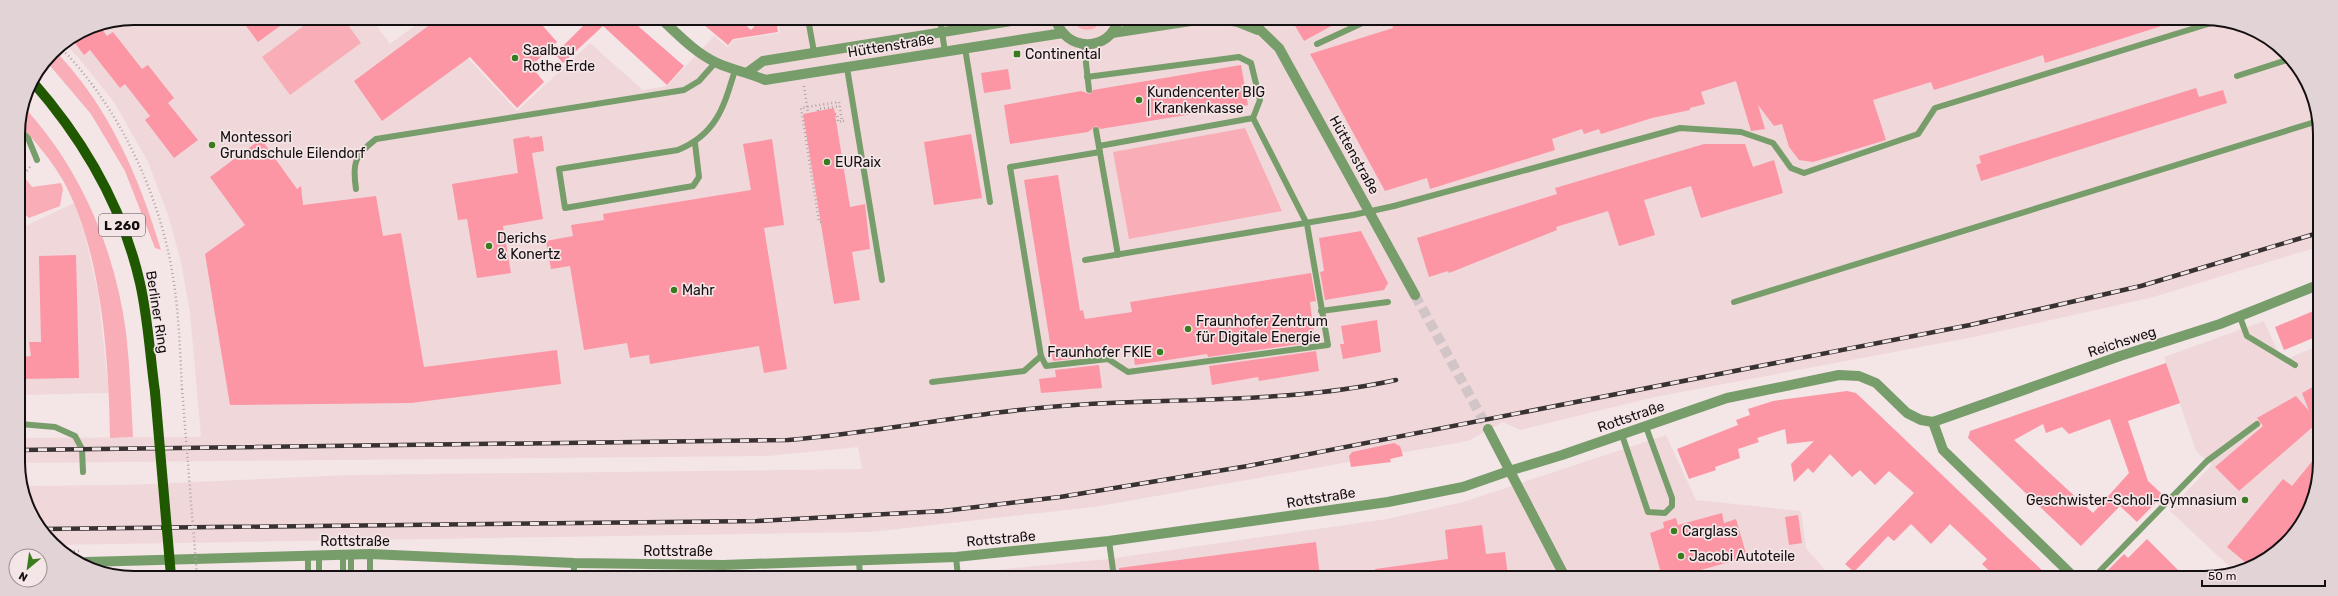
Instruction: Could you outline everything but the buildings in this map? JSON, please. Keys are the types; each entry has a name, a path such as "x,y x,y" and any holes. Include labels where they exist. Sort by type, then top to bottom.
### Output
{"main road":[{"name":"Berliner Ring","path":"36,86 73,132 104,185 124,229 140,284 155,392 171,571"}],"street":[{"name":"Hüttenstraße","path":"667,25 690,46 715,63 736,70 748,72 765,80 1063,33"},
{"name":"Hüttenstraße","path":"748,72 763,60 986,25"},
{"path":"1059,25 1063,33 1076,43 1084,45 1094,44 1104,40 1112,33 1115,25"},
{"path":"1112,33 1165,25"},
{"name":"Hüttenstraße","path":"1246,25 1263,32"},
{"name":"Hüttenstraße","path":"1255,25 1279,48 1415,295"},
{"name":"Reichsweg","path":"1933,422 2240,317 2313,287"},
{"name":"Rottstraße","path":"91,562 370,554 574,563 723,565 956,557 1109,541 1388,502 1463,487 1646,427 1727,398 1839,375 1859,376 1876,383 1907,413 1921,420 1933,422"},
{"path":"1933,422 1943,450 2068,571"},
{"path":"1488,429 1562,571"}],"lane":[{"path":"809,25 814,52"},
{"path":"941,25 946,52"},
{"path":"1318,44 1358,25"},
{"path":"1085,260 1307,224 1394,206 1680,128 1741,132 1773,143 1791,168 1804,173 1918,134 1935,108 2205,25"},
{"path":"1084,45 1089,90"},
{"path":"965,48 990,202"},
{"path":"1087,77 1239,57 1251,63 1260,100 1253,118 1307,224 1328,345 1128,372 1108,359 1046,366 1041,356 1010,168 1253,118"},
{"path":"2237,76 2285,62"},
{"path":"356,189 353,171 361,151 376,139 684,90 699,82 715,63"},
{"path":"847,68 882,280"},
{"path":"695,143 699,177 693,186 565,208 559,169 678,150 695,143 722,113 736,70"},
{"path":"1734,302 2312,122"},
{"path":"1096,130 1118,255"},
{"path":"25,135 28,138 37,160"},
{"path":"1321,311 1388,302"},
{"path":"2240,317 2247,336 2295,365"},
{"path":"932,382 1024,371 1041,356"},
{"path":"2100,571 2207,461 2257,424"},
{"path":"25,425 55,428 75,436 82,449 83,472"},
{"path":"1622,435 1648,512 1665,514 1672,506 1672,498 1646,427"},
{"path":"1109,541 1113,571"},
{"path":"344,571 347,554"},
{"path":"347,554 350,571"},
{"path":"370,554 370,571"},
{"path":"308,555 308,571"},
{"path":"319,555 319,571"},
{"path":"956,557 957,571"},
{"path":"859,561 860,571"},
{"path":"574,563 574,571"},
{"path":"723,565 724,571"}],"path":[{"path":"64,51 72,59 108,108 140,166 160,220 173,276 179,329 182,388 197,571"},
{"path":"802,75 808,113"},
{"path":"821,222 819,222 801,108 839,102 842,121"},
{"path":"818,111 818,109 840,106"},
{"path":"835,114 837,114 838,122 856,119"},
{"path":"25,173 37,160"}],"shaded area":[{"path":"305,25 348,25 361,43 290,95 262,57"},
{"path":"376,25 390,44 416,25 437,25 517,111 590,43 643,90 667,86 714,36 727,47 734,40 780,33 779,25 2211,25 2239,31 2264,43 2281,57 2295,74 2302,86 2311,113 2313,127 2313,249 2150,298 1974,337 1655,397 1520,430 1503,422 1468,441 1094,507 871,532 63,545 43,522 36,510 28,486 126,485 348,475 862,469 858,447 768,456 25,463 25,438 201,437 190,313 181,262 168,215 148,162 114,102 69,48 86,36 120,26"},
{"path":"1076,25 1098,25 1095,28 1088,30"},
{"path":"59,55 91,94 120,144 143,196 161,250 155,248 125,171 91,114 50,65"},
{"path":"28,112 62,155 78,182 104,240 121,301 126,332 133,437 110,438 108,376 105,344 96,278 89,247 80,217 64,182 59,173 25,131"},
{"path":"1245,128 1282,211 1129,239 1113,152"},
{"path":"25,178 32,187 61,183 63,189 60,206 29,218 25,214"},
{"path":"74,203 84,231 98,292 109,393 25,395 25,226"},
{"path":"2264,321 2282,361 2313,348 2313,469 2305,504 2290,528 2276,544 2246,563 2230,568 2169,510 2212,465 2196,451 2164,357"},
{"path":"1666,435 1696,500 1801,511 1806,548 1825,570 986,571 1108,559 1387,519 1463,502"}],"tunnel":[{"path":"1415,295 1488,429"}],"railway":[{"path":"49,529 757,521 943,511 1060,497 1248,466 1970,325 2141,286 2313,234"},
{"path":"25,450 788,440 1039,408 1317,393 1396,380"}],"place":[{"name":"Continental","path":"1017,54"},
{"name":"Saalbau Rothe Erde","path":"515,58"},
{"name":"Kundencenter BIG | Krankenkasse","path":"1139,100"},
{"name":"Montessori Grundschule Eilendorf","path":"212,145"},
{"name":"EURaix","path":"827,162"},
{"name":"Derichs & Konertz","path":"489,246"},
{"name":"Mahr","path":"674,290"},
{"name":"Fraunhofer Zentrum für Digitale Energie","path":"1188,329"},
{"name":"Fraunhofer FKIE","path":"1160,352"},
{"name":"Geschwister-Scholl-Gymnasium","path":"2245,500"},
{"name":"Carglass","path":"1674,531"},
{"name":"Jacobi Autoteile","path":"1681,556"}]}
